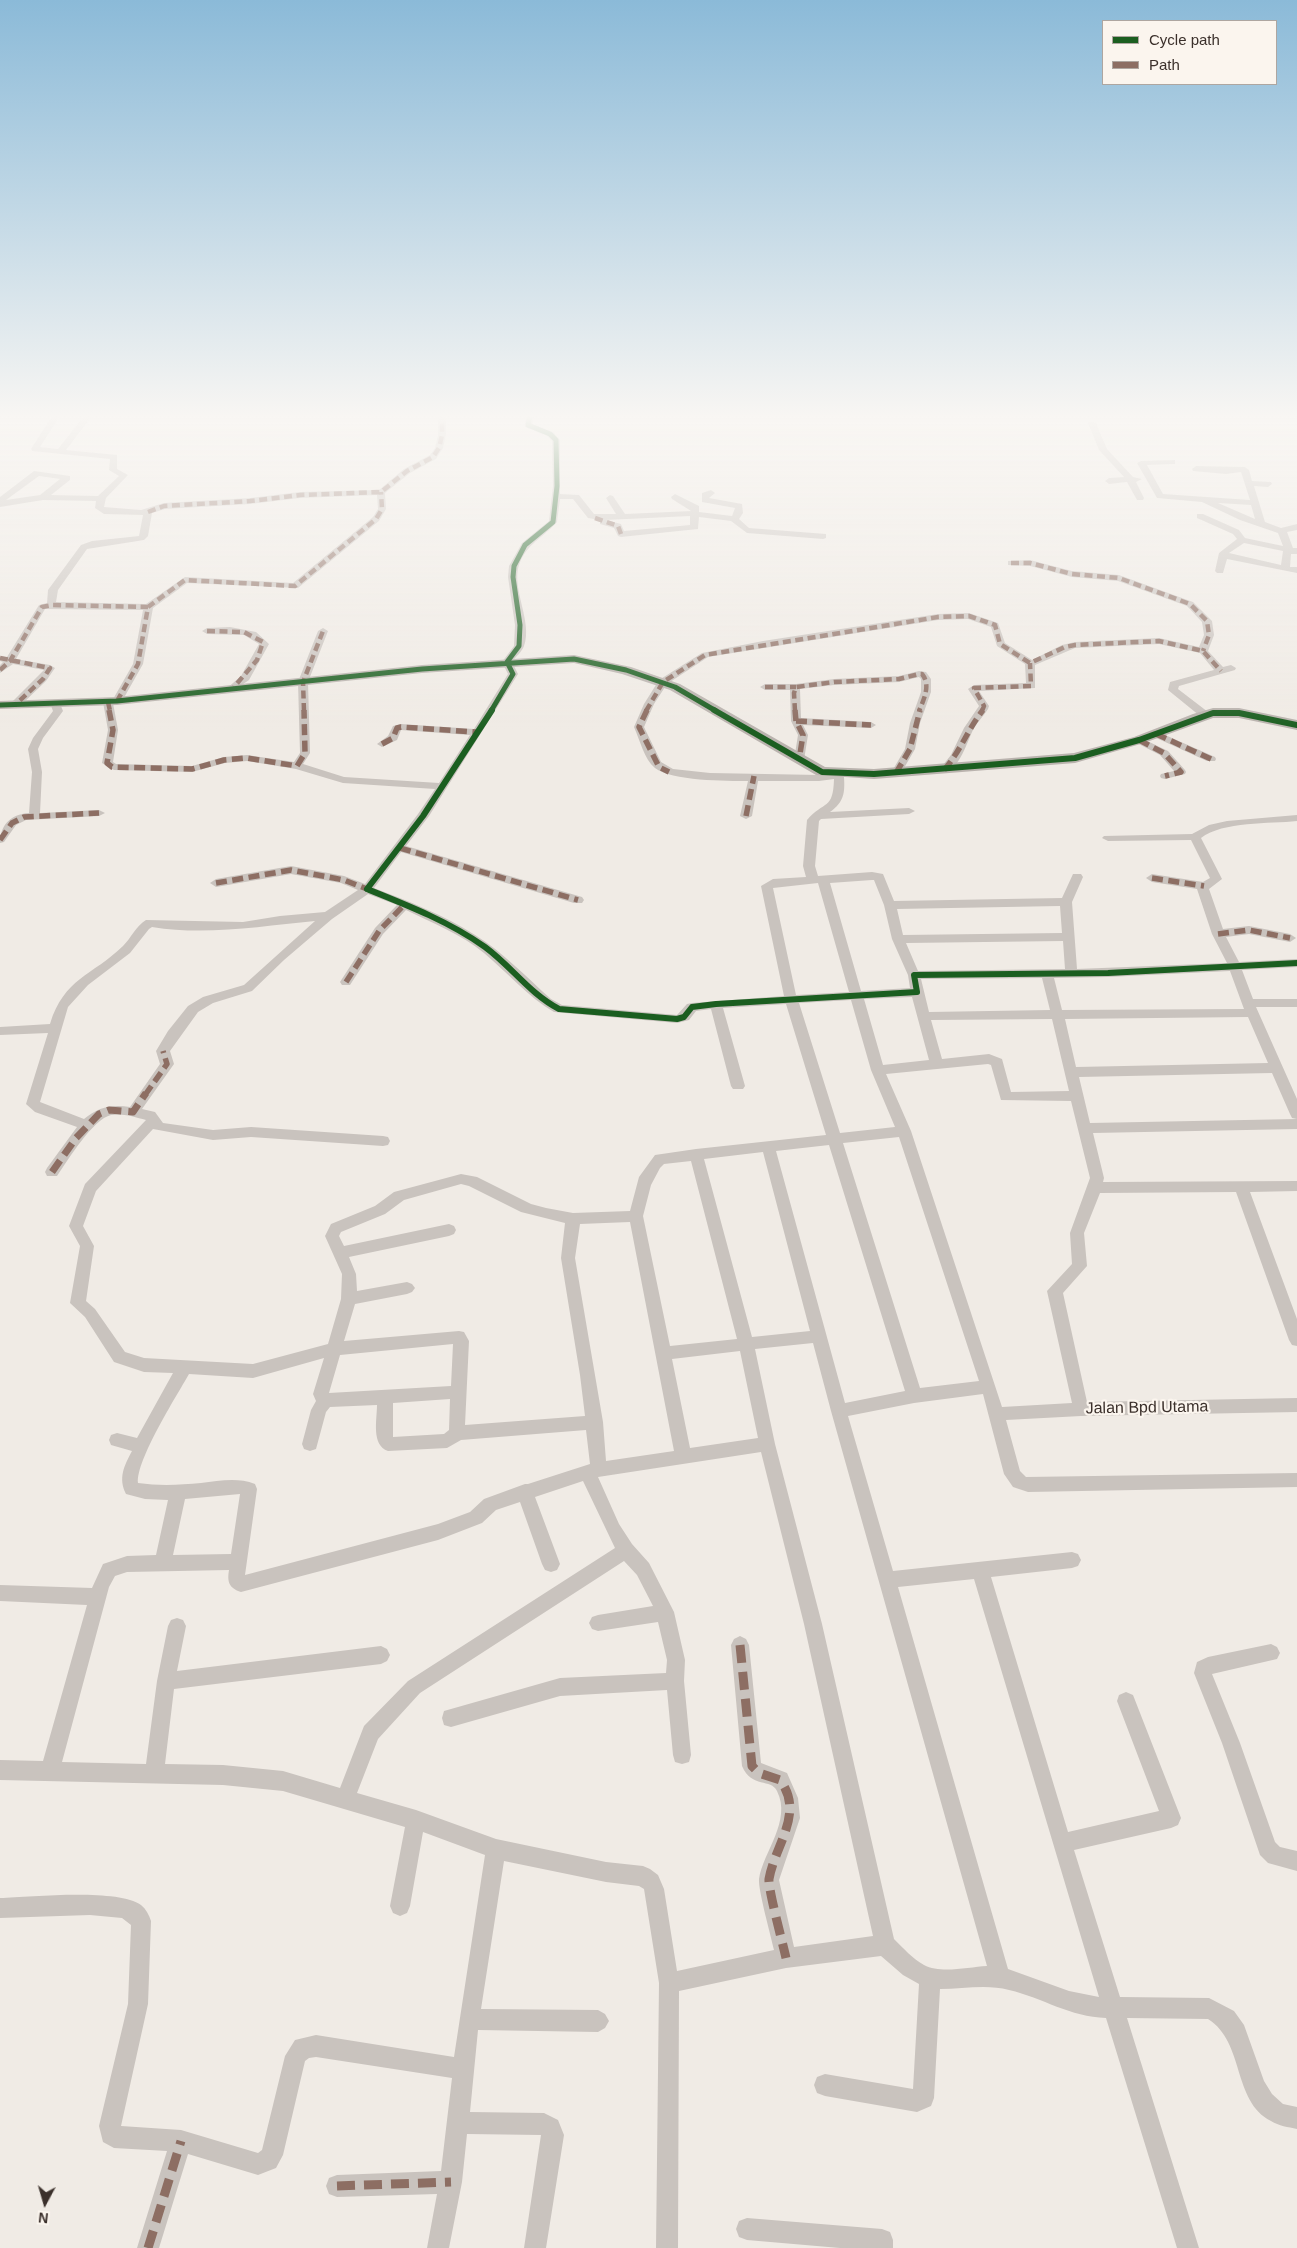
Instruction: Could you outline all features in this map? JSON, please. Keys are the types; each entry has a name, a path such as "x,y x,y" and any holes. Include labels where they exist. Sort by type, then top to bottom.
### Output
{"street":[{"path":"53,605 50,602 53,590 84,547 92,544 141,538 144,536 147,521"},
{"path":"0,670 40,609 53,605 148,607 185,580 296,586 374,521"},
{"path":"507,662 519,646 520,625 513,577 514,566 525,545 552,524 552,521"},
{"path":"600,521 618,526 621,534 693,528 696,525 695,521"},
{"path":"736,521 747,530 823,536"},
{"path":"1211,521 1236,532 1242,540 1293,551"},
{"path":"1251,521 1282,531 1293,551"},
{"path":"1282,531 1286,528 1297,527"},
{"path":"1220,571 1224,554 1242,540"},
{"path":"1285,569 1286,554 1293,551"},
{"path":"1224,554 1285,569 1297,570"},
{"path":"1011,563 1030,563 1072,574 1119,578 1190,604 1207,621 1209,635 1202,651"},
{"path":"148,607 138,664 112,702 113,730 108,763 112,767 192,769 224,760 247,758 297,766 344,780 442,786"},
{"path":"826,773 827,776 819,778 669,772 659,767 639,727 649,704 663,682 705,655 763,644 938,617 969,616 996,625 1000,644 1030,663 1065,647 1083,644 1154,640 1202,651 1226,669 1174,684 1173,686 1174,690 1181,697 1204,714"},
{"path":"207,631 246,632 256,636 264,644 245,678 230,690"},
{"path":"297,766 305,753 303,682 323,632"},
{"path":"8,705 112,702 507,662 562,659 584,660 626,670 682,690 799,760 839,777 839,795 830,808 816,816 812,822 809,866 818,880 878,1070 904,1131 998,1414 1012,1474 1018,1482 1023,1484 1297,1480"},
{"path":"5,660 50,668 41,682 28,692 23,700 8,705"},
{"path":"133,1112 167,1064 163,1051 167,1043 193,1009 208,1000 248,988 280,957 328,916 367,890 400,848 497,702 513,674 507,662"},
{"path":"944,770 956,756 966,733 984,709 973,689 1031,686 1030,663"},
{"path":"765,687 796,687 850,681 902,679 917,674 924,675 926,692 915,723 910,749 896,773"},
{"path":"796,687 794,693 796,721 803,735 799,760"},
{"path":"34,816 37,772 33,749 38,738 58,711 55,703"},
{"path":"826,773 896,773 1065,760 1139,740 1204,714 1239,713 1297,725"},
{"path":"796,721 871,725"},
{"path":"382,744 393,738 397,728 402,727 476,732"},
{"path":"1156,734 1212,759"},
{"path":"1139,740 1164,753 1181,772 1165,776"},
{"path":"746,816 754,776"},
{"path":"816,816 909,811"},
{"path":"0,840 15,821 34,816 42,818 99,813"},
{"path":"1108,838 1195,837 1204,830 1214,827 1248,821 1297,818"},
{"path":"1152,878 1204,886 1215,882 1216,879 1195,837"},
{"path":"400,848 578,900"},
{"path":"216,883 291,870 344,880 404,904 478,942 546,1002 559,1009 677,1019 684,1017 692,1007 716,1004 917,992"},
{"path":"914,1396 792,999 767,888 773,883 877,876 881,878 898,939 914,975 937,1064"},
{"path":"1071,972 1066,902 1077,877"},
{"path":"1204,886 1204,892 1218,934 1234,965 1250,1008 1297,1114"},
{"path":"890,905 1066,902"},
{"path":"346,982 380,931 404,904"},
{"path":"88,1126 40,1109 33,1104 55,1028 62,1006 68,997 125,951 148,924 235,926 328,916"},
{"path":"1218,934 1249,930 1290,938"},
{"path":"898,939 1068,937"},
{"path":"914,975 1108,973 1297,963"},
{"path":"1047,974 1097,1178 1095,1188 1077,1233 1080,1266 1055,1291 1081,1409"},
{"path":"925,1016 1057,1016 1250,1008 1297,1002"},
{"path":"716,1004 738,1086"},
{"path":"0,1031 55,1028"},
{"path":"878,1070 994,1060 997,1062 1005,1095 1008,1098 1076,1096"},
{"path":"1071,1072 1278,1068"},
{"path":"52,1172 73,1142 97,1115 105,1111 133,1112 150,1116 162,1128 214,1134 252,1132 383,1141"},
{"path":"154,1121 90,1188 76,1226 87,1246 78,1303 105,1332 120,1357 144,1365 253,1371 333,1348 458,1337 461,1341 457,1433"},
{"path":"1085,1128 1297,1124"},
{"path":"684,1457 665,1353 636,1216 642,1188 654,1164 660,1159 696,1154 904,1131"},
{"path":"768,1146 818,1336 889,1580 1000,1977"},
{"path":"696,1154 746,1344 767,1444 813,1624 885,1945 911,1968 930,1977 1000,1977 1082,2005 1210,2009 1234,2030 1252,2082 1265,2104 1278,2114 1297,2118"},
{"path":"326,1400 321,1394 349,1299 349,1274 332,1236 336,1228 380,1210 399,1196 461,1179 472,1181 526,1208 546,1214 573,1219 636,1216"},
{"path":"1095,1188 1297,1186"},
{"path":"1241,1187 1297,1340"},
{"path":"573,1219 568,1258 595,1422 594,1472 613,1529 626,1550 643,1569 665,1612 676,1660 674,1681 682,1755"},
{"path":"340,1253 449,1230"},
{"path":"349,1299 407,1288"},
{"path":"665,1353 818,1336"},
{"path":"185,1366 140,1447 141,1449 130,1473 130,1485 132,1490 142,1492 178,1492 240,1487 249,1489 237,1562 236,1580 241,1584 438,1532 476,1518 490,1504 524,1491 594,1472 767,1444"},
{"path":"839,1410 914,1396 989,1386"},
{"path":"326,1400 459,1392"},
{"path":"385,1397 385,1441 388,1444 447,1441 457,1433 595,1422"},
{"path":"310,1444 319,1410 326,1400"},
{"name":"Jalan Bpd Utama","path":"998,1414 1081,1409 1297,1405"},
{"path":"117,1440 140,1447"},
{"path":"524,1491 552,1564"},
{"path":"162,1563 178,1492"},
{"path":"345,1799 372,1733 414,1687 626,1550"},
{"path":"889,1580 1072,1560"},
{"path":"50,1772 106,1574 114,1567 127,1564 237,1562"},
{"path":"980,1570 1062,1843 1188,2248"},
{"path":"0,1593 98,1597"},
{"path":"598,1623 665,1612"},
{"path":"154,1774 166,1680 177,1626"},
{"path":"740,1645 752,1766 756,1772 777,1778 782,1782 786,1789 790,1814 789,1824 769,1880 786,1958"},
{"path":"1271,1653 1208,1666 1204,1668 1203,1673 1231,1743 1267,1848 1275,1856 1297,1861"},
{"path":"166,1680 381,1655"},
{"path":"451,1718 560,1687 674,1681"},
{"path":"1062,1843 1171,1818 1126,1701"},
{"path":"0,1770 223,1775 283,1781 416,1820 496,1849 606,1872 643,1876 654,1889 669,1983 667,2248"},
{"path":"400,1906 416,1820"},
{"path":"438,2248 451,2182 469,2019 496,1849"},
{"path":"0,1908 90,1905 122,1908 138,1917 141,1921 138,2004 110,2130 114,2136 180,2141 258,2164 268,2160 272,2155 296,2056 300,2051 309,2046 463,2069"},
{"path":"669,1983 786,1958 885,1945"},
{"path":"826,2085 917,2101 923,2098 930,1977"},
{"path":"469,2019 598,2021"},
{"path":"459,2123 544,2124 550,2128 553,2135 535,2248"},
{"path":"148,2248 180,2141"},
{"path":"338,2186 451,2182"},
{"path":"747,2229 882,2240 882,2248"}],"marked path":[{"path":"117,701 138,664 148,607 185,580 295,586 374,521"},
{"path":"603,521 618,526 621,534"},
{"path":"1011,563 1030,563 1072,574 1119,578 1190,604 1207,621 1209,635 1203,651"},
{"path":"0,670 10,661 42,607 53,605 148,607"},
{"path":"669,772 659,767 639,727 649,704 663,682 705,655 763,644 938,617 969,616 995,625 1000,644 1030,663 1065,647 1075,645 1159,641 1203,651 1221,671"},
{"path":"207,631 244,632 257,637 263,642 257,660 248,673 234,687"},
{"path":"108,702 113,730 107,763 112,767 192,769 224,760 247,758 297,766 305,753 303,682 323,631"},
{"path":"0,658 50,668 43,679 15,705"},
{"path":"944,770 956,756 969,728 983,709 984,706 973,689 1031,686 1030,663"},
{"path":"799,760 803,735 796,721 794,693 796,687 834,682 899,679 922,674 926,679 926,692 915,723 910,749 896,773"},
{"path":"765,687 796,687"},
{"path":"796,721 871,725"},
{"path":"382,744 393,738 397,728 401,727 476,732"},
{"path":"1156,734 1211,759"},
{"path":"1139,740 1164,753 1181,772 1165,776"},
{"path":"746,816 754,776"},
{"path":"0,840 12,823 24,817 99,813"},
{"path":"400,848 578,900"},
{"path":"216,883 291,870 344,880 367,889"},
{"path":"1152,878 1204,886"},
{"path":"346,982 379,931 405,904"},
{"path":"1218,934 1249,930 1290,938"},
{"path":"52,1172 76,1138 99,1114 109,1110 133,1112 167,1064 163,1051"},
{"path":"740,1645 752,1766 759,1773 776,1777 780,1780 789,1798 789,1824 769,1880 786,1958"},
{"path":"148,2248 181,2141"},
{"path":"337,2186 451,2182"}],"cycle path":[{"path":"553,521 525,545 514,566 513,577 520,625 519,646 507,662 513,674 423,816 367,889 405,904 470,937 487,949 546,1002 559,1009 677,1019 684,1017 692,1007 716,1004 917,992 914,975 1108,973 1297,963"},
{"path":"0,705 117,701 422,669 574,659 626,670 675,687 822,772 874,774 1075,758 1139,740 1213,713 1239,713 1297,725"}]}
